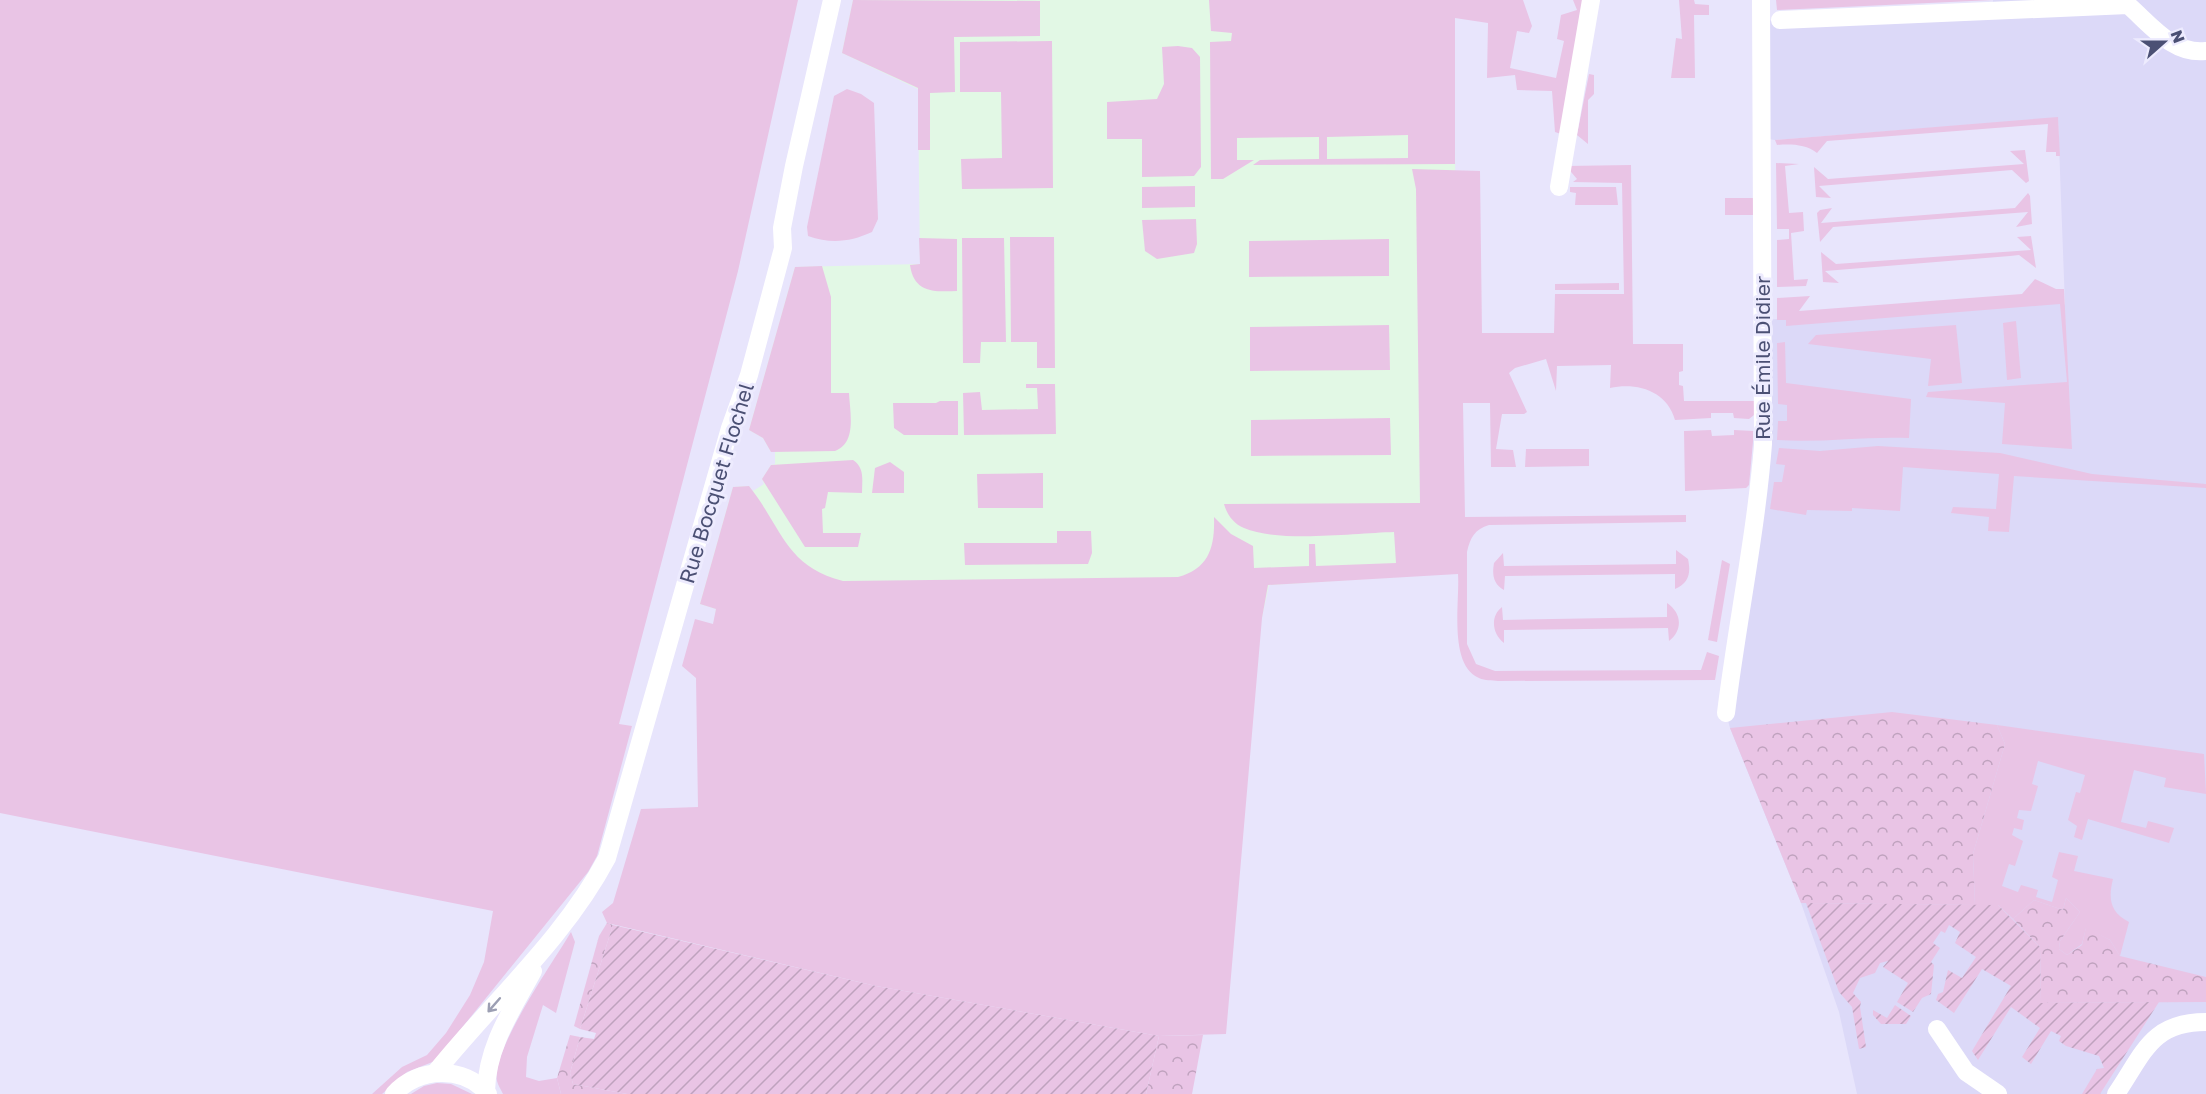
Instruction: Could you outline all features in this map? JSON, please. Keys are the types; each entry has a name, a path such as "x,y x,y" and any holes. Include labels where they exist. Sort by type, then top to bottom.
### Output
{"street":[{"name":"Rue Bocquet Flochel","path":"435,1072 547,946 599,874 607,858 627,798 730,428 749,375 777,274 794,166 832,0"},
{"path":"1559,187 1591,0"},
{"name":"Rue Émile Didier","path":"1726,713 1738,616 1757,508 1763,444 1761,0"},
{"path":"1780,20 2128,4 2179,49 2192,53 2206,51"},
{"name":"Rue Bocquet Flochel","path":"487,1093 486,1067 500,1033 547,946"},
{"path":"2116,1094 2158,1033 2183,1022 2206,1022"},
{"path":"1937,1029 1966,1072 1998,1094"},
{"path":"394,1094 416,1077 435,1072 453,1074 471,1080 487,1093"}],"shaded area":[{"path":"853,0 1454,0 1458,573 1269,585 1262,617 715,616 716,609 700,604 733,487 749,486 753,491 764,484 762,479 771,465 775,464 775,452 771,452 763,438 749,430 795,267 920,264 918,89 842,53"},
{"path":"1993,0 2206,0 2206,1094 1857,1094 1839,1012 1801,903 1726,713 1744,576 1763,320 2058,297 2065,305 2058,118 1775,140 1762,138 1761,21 1992,8"}],"green space":[{"path":"0,0 798,0 738,271 619,724 632,726 597,856 588,872 435,1061 407,1072 382,1094 372,1094 402,1067 427,1055 446,1033 470,995 484,962 493,911 0,813"},
{"path":"853,0 1040,1 1040,36 954,37 955,92 930,93 930,150 918,150 918,88 842,53"},
{"path":"1209,0 1523,0 1532,26 1529,33 1517,31 1510,68 1556,78 1564,41 1557,39 1561,15 1577,10 1573,0 1585,0 1561,134 1555,132 1552,91 1517,90 1515,75 1487,78 1488,23 1455,18 1455,164 1253,165 1260,160 1319,159 1319,137 1237,138 1237,160 1254,160 1223,179 1211,179 1210,42 1231,41 1232,33 1211,31","holes":["1408,135 1408,158 1327,159 1327,137"]},
{"path":"1679,0 1694,0 1695,4 1709,5 1709,15 1694,15 1695,78 1671,78 1676,38 1682,39"},
{"path":"1776,0 1993,0 1777,10"},
{"path":"1052,41 1053,188 962,189 961,159 1002,158 1001,92 960,92 960,42"},
{"path":"1162,47 1192,48 1200,57 1201,167 1194,176 1142,177 1142,139 1107,139 1107,102 1157,99 1164,84"},
{"path":"1589,74 1594,75 1594,94 1588,100 1588,144 1577,135"},
{"path":"847,89 861,94 874,103 878,219 872,232 848,240 825,240 808,236 807,227 834,96"},
{"path":"2058,117 2060,156 2056,156 2056,152 2046,152 2048,124 1827,141 1817,153 1803,146 1777,145 1775,140"},
{"path":"2025,150 2029,181 2026,183 2012,170 1819,186 1831,198 1816,197 1814,167 1828,179 2024,164 2010,151"},
{"path":"1776,163 1799,164 1785,166 1789,213 1803,212 1804,231 1791,233 1794,280 1808,279 1806,286 1777,287 1777,240 1789,239 1789,229 1777,229"},
{"path":"1631,165 1633,344 1683,344 1683,371 1679,372 1679,385 1683,386 1684,401 1754,401 1754,415 1749,419 1734,418 1733,413 1711,413 1711,418 1675,420 1665,402 1650,391 1630,386 1610,388 1611,365 1557,366 1556,391 1546,359 1515,368 1509,373 1527,412 1502,414 1496,449 1513,450 1516,467 1491,467 1490,403 1463,403 1465,517 1686,515 1686,522 1489,525 1480,529 1472,538 1467,552 1467,644 1476,664 1495,671 1701,670 1707,652 1719,656 1715,680 1498,681 1481,679 1469,671 1459,646 1458,574 1268,585 1262,618 1226,1034 1159,1036 876,986 607,923 602,912 613,903 641,809 698,807 696,678 682,666 695,619 713,624 716,609 700,604 733,487 749,486 797,556 809,566 843,581 1178,577 1197,568 1208,555 1213,538 1214,517 1231,534 1253,546 1254,568 1309,566 1309,544 1315,544 1316,566 1396,563 1394,532 1296,536 1259,533 1234,522 1224,504 1420,503 1416,189 1412,169 1480,171 1482,333 1554,333 1555,294 1624,294 1622,183 1573,182 1577,179 1566,166"},
{"path":"1195,186 1195,207 1142,208 1142,187"},
{"path":"1570,187 1616,187 1618,205 1575,205 1576,193 1570,192"},
{"path":"2028,193 2032,224 2016,227 2028,212 1833,227 1820,242 1817,213 1820,210 1832,208 1821,223 2015,208"},
{"path":"1725,198 1754,198 1754,215 1725,215"},
{"path":"1196,219 1197,244 1194,253 1157,259 1145,251 1142,220"},
{"path":"2031,236 2036,268 2019,255 1825,271 1839,283 1823,282 1821,252 1836,264 2031,250 2017,237"},
{"path":"1010,237 1054,237 1055,368 1037,368 1037,342 1011,342"},
{"path":"919,238 957,239 957,291 933,291 926,289 916,281 910,265 920,264"},
{"path":"962,238 1004,238 1006,342 981,342 980,363 963,363"},
{"path":"1389,239 1389,276 1249,277 1249,241"},
{"path":"822,266 831,297 831,393 849,393 851,426 849,434 847,441 835,451 771,452 763,438 749,430 795,267"},
{"path":"2035,279 2056,289 2064,289 2072,449 2002,444 2005,403 1926,397 1928,392 2067,382 2060,304 1786,326 1786,320 1777,320 1777,298 1810,296 1799,311 2022,294"},
{"path":"1619,283 1619,290 1555,290 1555,284"},
{"path":"2016,321 2021,378 2007,380 2003,323"},
{"path":"1389,325 1390,370 1250,371 1250,327"},
{"path":"1956,325 1962,383 1928,386 1931,359 1808,344 1816,335"},
{"path":"1785,342 1786,383 1911,399 1909,438 1777,440 1778,421 1787,421 1787,405 1778,404 1777,343"},
{"path":"1026,384 1055,384 1056,434 964,435 963,393 980,392 982,410 1038,409 1037,388 1026,388"},
{"path":"958,401 958,435 904,435 894,428 893,403 936,403"},
{"path":"1390,418 1391,455 1251,456 1251,420"},
{"path":"1711,430 1712,436 1734,435 1734,430 1754,431 1749,485 1746,488 1685,491 1684,431"},
{"path":"1878,446 2000,453 2092,474 2206,484 2206,488 2014,476 2009,532 1988,531 1989,517 1951,513 1953,507 1996,509 1999,474 1903,467 1900,511 1852,508 1852,511 1807,510 1806,515 1770,509 1774,482 1782,482 1785,465 1776,464 1779,448 1820,451"},
{"path":"1526,449 1589,449 1589,466 1525,467"},
{"path":"853,460 861,471 862,493 828,492 825,508 822,509 823,533 861,533 858,547 805,547 762,479 771,465"},
{"path":"890,462 904,472 904,493 872,493 875,468"},
{"path":"1043,473 1043,508 978,508 977,474"},
{"path":"1057,531 1091,531 1092,553 1088,564 965,565 964,543 1057,543"},
{"path":"1676,550 1688,559 1689,569 1686,581 1675,589 1675,574 1505,576 1504,590 1495,582 1493,575 1494,563 1503,553 1504,566 1676,564"},
{"path":"1722,560 1730,564 1717,642 1708,640"},
{"path":"1667,603 1676,612 1679,622 1677,632 1669,641 1668,628 1504,630 1504,643 1497,635 1494,625 1496,615 1502,607 1503,620 1667,617"},
{"path":"1892,712 1997,725 2005,744 1973,854 1975,905 1801,903 1730,728"},
{"path":"1997,725 2204,754 2206,794 2164,787 2166,778 2134,770 2121,822 2146,828 2148,821 2174,828 2169,843 2088,819 2082,840 2074,837 2077,826 2068,820 2076,792 2080,793 2085,775 2038,761 2032,784 2038,786 2031,811 2019,810 2017,818 2024,820 2022,830 2014,828 2012,835 2023,841 2015,866 2009,864 2002,886 2018,892 2021,885 2038,890 2036,897 2052,902 2058,880 2052,877 2059,852 2078,856 2074,871 2113,879 2112,904 2118,914 2129,922 2120,956 2110,940 2086,928 2082,944 2067,955 2059,949 2060,941 2080,912 2066,898 2063,910 2034,900 2013,919 1998,905 1975,905 1973,854 2005,744"},
{"path":"2066,898 2080,912 2060,941 2059,949 2067,955 2082,945 2086,927 2110,940 2120,956 2206,977 2206,1002 2041,1003 2040,947 2013,919 2034,900 2063,910"},
{"path":"1806,903 1998,905 2040,947 2041,1003 2159,1002 2100,1094 2082,1094 2097,1069 2104,1068 2099,1056 2066,1046 2059,1041 2061,1036 2051,1031 2031,1064 2022,1057 2040,1028 2011,1007 1978,1060 1972,1051 2011,986 1982,969 1954,1013 1936,1000 1938,994 1943,992 1948,970 1962,978 1976,957 1955,943 1960,932 1949,925 1945,933 1941,931 1933,943 1940,948 1931,962 1934,965 1931,994 1922,998 1913,1012 1897,1002 1908,983 1883,967 1888,961 1880,963 1875,973 1860,978 1853,993 1861,1002 1866,1047 1859,1049 1852,1007 1839,992"},
{"path":"607,923 613,925 580,1029 574,1026 599,936"},
{"path":"613,925 876,986 1159,1036 1146,1094 627,1094 573,1084 570,1073 580,1037 594,1039 596,1033 580,1029"},
{"path":"571,932 575,942 556,1013 543,1005 527,1057 526,1077 539,1081 557,1078 561,1094 503,1094 497,1081 498,1067 504,1049 525,1006"},
{"path":"1895,1005 1911,1016 1906,1024 1881,1024 1873,1015 1873,1010 1887,1018"},
{"path":"570,1035 580,1037 570,1073 573,1084 627,1094 561,1094 557,1078"},
{"path":"1203,1035 1192,1094 1146,1094 1159,1036"},
{"path":"437,1083 451,1084 472,1094 411,1094 424,1086"}]}
